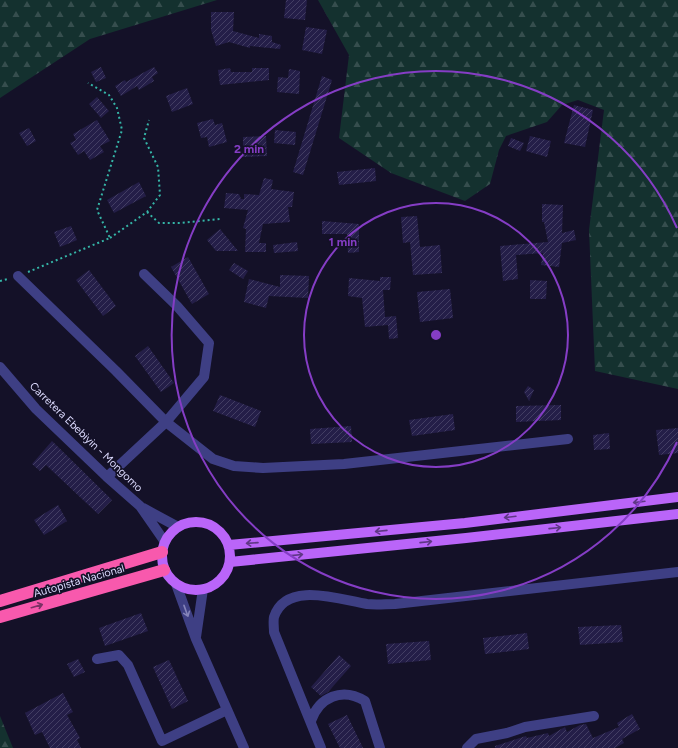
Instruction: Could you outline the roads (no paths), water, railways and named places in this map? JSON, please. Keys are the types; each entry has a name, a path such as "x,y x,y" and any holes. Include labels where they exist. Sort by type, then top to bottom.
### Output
{"highway":[{"name":"Autopista Nacional","path":"0,600 163,547"},
{"name":"Autopista Nacional","path":"0,617 164,570"}],"main road":[{"path":"229,545 465,523 678,497"},
{"path":"230,562 474,538 678,514"},
{"path":"192,522 208,523 221,532 229,545 230,562 223,577 211,587 203,590 185,588 176,584 164,570 163,547 170,533 178,527 192,522"}],"street":[{"path":"107,477 166,422 204,377 209,343 177,306 144,274"},
{"path":"18,276 166,422 213,460 234,466 263,468 344,464 568,439"},
{"name":"Carretera Ebebiyin - Mongomo","path":"0,367 36,409 107,477 140,506 178,527"},
{"name":"Carretera Ebebiyin - Mongomo","path":"140,506 163,547"},
{"path":"321,748 274,632 274,617 282,604 296,597 312,594 368,604 395,604 678,572"},
{"path":"176,584 196,639 244,748"},
{"path":"196,639 203,590"},
{"path":"97,658 119,655 128,665 163,745 227,710"},
{"path":"310,721 315,710 326,700 343,694 355,696 364,701 380,748"},
{"path":"467,748 476,739 507,733 525,727 594,716"}]}
